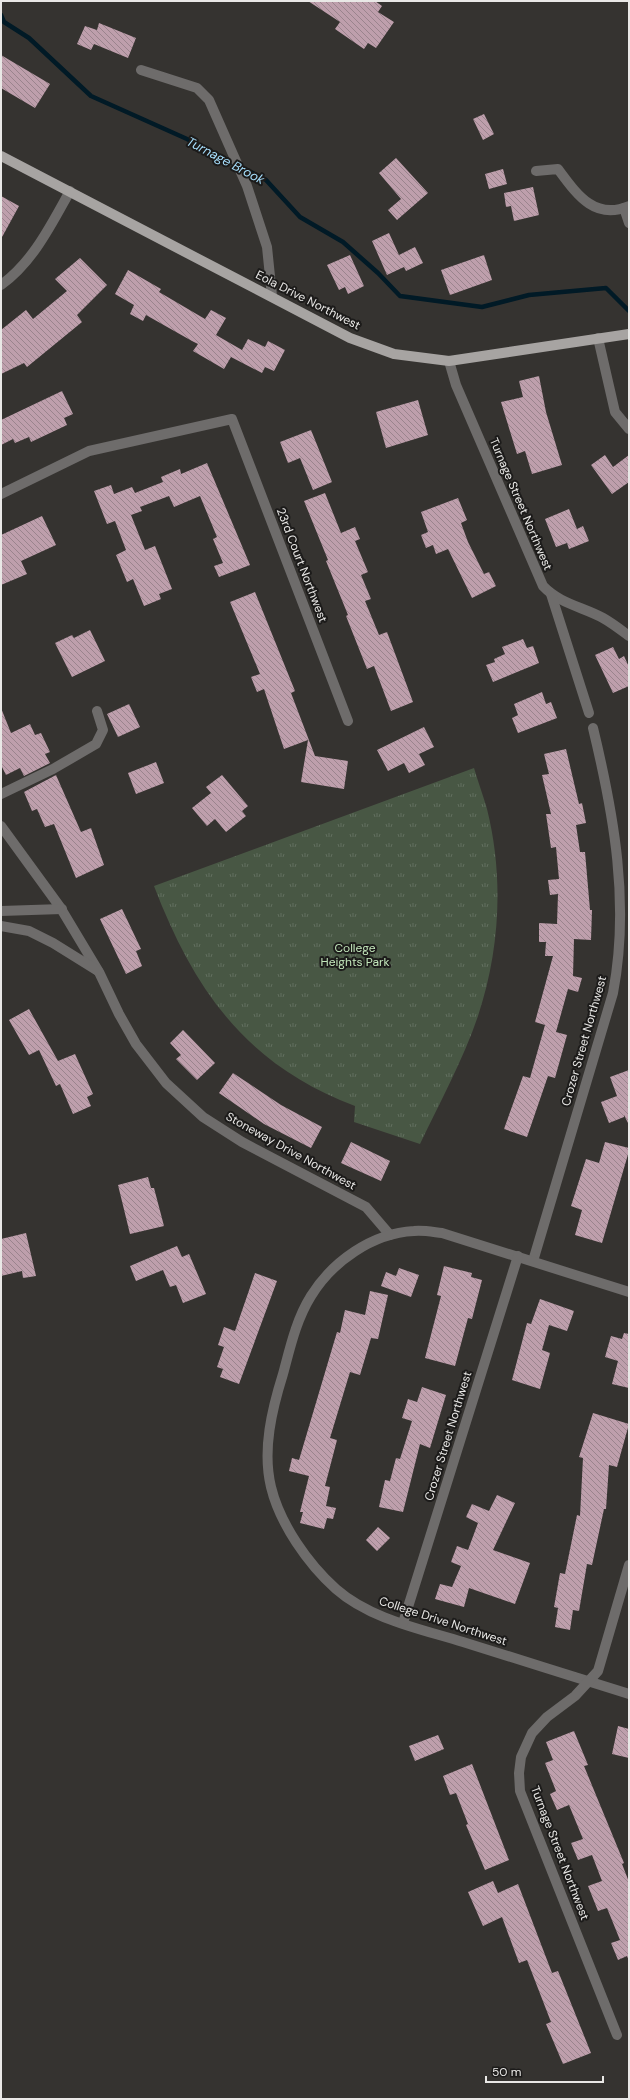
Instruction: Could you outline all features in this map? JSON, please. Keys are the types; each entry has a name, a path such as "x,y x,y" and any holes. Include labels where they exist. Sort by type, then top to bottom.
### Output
{"main road":[{"name":"Eola Drive Northwest","path":"1,156 70,190 350,338 394,354 449,361 629,334"}],"street":[{"path":"141,70 197,88 209,100 247,186 265,239 271,268 272,296"},
{"path":"536,171 558,169 577,195 598,209 626,207 629,223"},
{"path":"1,285 14,276 30,257 47,232 70,190"},
{"path":"598,338 615,412 629,429"},
{"name":"Turnage Street Northwest","path":"449,361 456,385 537,576 551,594 576,608 603,618 629,636"},
{"name":"23rd Court Northwest","path":"1,494 89,451 232,419 348,721"},
{"path":"551,594 589,713"},
{"path":"1,794 52,769 96,744 103,730 97,711"},
{"name":"Crozer Street Northwest","path":"533,1261 613,993 618,971 621,888 618,844 593,728"},
{"name":"Stoneway Drive Northwest","path":"1,826 62,909 99,972 119,1014 136,1044 166,1083 203,1117 242,1142 366,1207 390,1235"},
{"path":"1,911 62,909"},
{"path":"1,926 29,931 53,943 99,972"},
{"path":"390,1235 414,1231 442,1232 629,1292"},
{"name":"College Drive Northwest","path":"390,1235 369,1244 339,1263 326,1275 310,1297 297,1325 277,1393 268,1441 268,1467 271,1486 279,1509 302,1552 317,1571 337,1590 364,1608 403,1623 629,1694"},
{"name":"Crozer Street Northwest","path":"403,1623 518,1256"},
{"name":"Turnage Street Northwest","path":"618,2035 520,1792 519,1773 521,1757 532,1733 547,1716 575,1696 598,1671 629,1565"}],"green space":[{"name":"College Heights Park","path":"474,768 487,809 496,861 497,913 495,939 491,965 478,1016 458,1065 420,1144 354,1122 355,1106 317,1089 283,1069 254,1046 229,1020 206,991 170,924 154,886"}],"building":[{"path":"308,1 375,1 382,6 378,12 394,22 376,48 368,43 364,49 335,29 340,22"},
{"path":"99,23 136,38 128,58 94,44 91,50 77,44 85,26 97,30"},
{"path":"1,55 50,84 35,108 1,88"},
{"path":"484,114 494,134 483,140 473,119"},
{"path":"396,158 428,193 397,220 388,210 401,199 379,173"},
{"path":"503,169 507,184 489,189 485,174"},
{"path":"533,187 539,215 514,221 511,206 506,207 504,193"},
{"path":"1,196 19,206 1,239"},
{"path":"389,233 399,255 415,247 423,263 406,271 404,267 387,275 372,241"},
{"path":"350,255 364,286 348,294 345,287 339,290 327,265"},
{"path":"484,255 492,280 450,295 441,270"},
{"path":"80,258 107,285 77,315 82,322 27,367 24,363 1,374 1,330 26,310 33,319 67,291 55,279"},
{"path":"128,270 161,289 159,292 205,319 211,310 226,318 216,335 242,350 248,339 265,347 268,341 285,350 274,371 265,367 262,373 231,357 224,369 193,351 198,344 146,315 143,321 130,314 134,305 115,294"},
{"path":"539,376 546,412 562,465 532,474 525,451 517,454 501,402 523,397 519,381"},
{"path":"62,391 73,414 64,418 67,425 31,442 29,437 15,443 13,439 1,445 1,420"},
{"path":"418,400 428,435 386,448 376,412"},
{"path":"311,430 332,482 313,490 300,458 288,463 280,442"},
{"path":"605,455 613,467 629,455 629,482 612,494 591,465"},
{"path":"207,463 250,565 219,577 214,566 223,563 213,539 217,537 200,496 174,507 169,496 140,507 142,511 131,515 145,550 155,546 172,589 159,594 161,599 144,606 133,579 127,582 116,555 126,550 115,521 107,524 94,491 111,485 114,494 132,487 135,493 163,482 161,477 180,469 181,474"},
{"path":"325,493 341,533 355,527 360,539 355,541 368,572 361,575 371,599 365,601 379,635 387,632 413,702 391,711 374,666 367,669 346,616 348,615 326,561 328,560 304,501"},
{"path":"458,498 467,520 461,523 468,542 484,574 489,572 496,586 472,598 448,549 436,554 433,545 426,548 421,535 428,532 421,512"},
{"path":"569,509 577,529 583,526 589,541 569,549 567,543 556,547 545,519"},
{"path":"42,516 56,545 21,561 27,574 1,585 1,535"},
{"path":"255,592 295,691 291,693 315,756 348,761 344,789 301,782 308,740 284,749 264,689 257,692 251,677 260,674 230,602"},
{"path":"90,630 105,661 72,677 55,643 72,635 74,638"},
{"path":"523,639 527,648 533,646 539,663 493,682 486,665 495,662 494,659 505,654 502,647"},
{"path":"613,647 619,659 624,656 629,667 629,686 613,693 595,655"},
{"path":"542,692 546,704 551,702 557,718 518,733 512,718 518,715 514,704"},
{"path":"129,704 140,727 118,737 107,714"},
{"path":"1,708 11,733 30,724 35,735 41,733 50,752 45,754 50,763 24,776 20,768 6,775 1,765"},
{"path":"424,727 434,747 419,754 425,765 409,773 404,763 388,771 377,750"},
{"path":"566,749 579,804 582,803 586,823 576,825 580,852 585,852 590,910 592,910 591,940 574,939 573,976 582,978 578,992 568,989 556,1032 567,1035 555,1078 548,1076 527,1137 504,1129 523,1076 530,1078 545,1025 535,1022 553,956 545,956 546,942 539,942 539,923 557,924 558,894 550,895 548,880 559,879 556,847 551,848 546,814 551,814 542,775 549,774 544,754"},
{"path":"156,762 164,783 136,794 128,773"},
{"path":"56,775 81,832 91,828 104,865 76,878 54,824 45,827 37,809 32,811 24,792"},
{"path":"222,775 248,806 242,811 246,816 226,832 215,819 207,826 192,808 211,793 206,787"},
{"path":"122,909 141,949 136,951 142,966 126,974 100,919"},
{"path":"29,1009 58,1061 75,1054 93,1094 87,1097 91,1106 73,1114 60,1084 56,1086 39,1050 29,1055 9,1020"},
{"path":"183,1030 215,1063 197,1080 176,1059 181,1055 170,1043"},
{"path":"629,1070 629,1125 624,1115 624,1117 609,1123 601,1102 617,1096 610,1077"},
{"path":"233,1073 281,1105 322,1127 311,1148 264,1124 219,1093"},
{"path":"351,1142 390,1161 381,1181 341,1163"},
{"path":"605,1142 629,1148 629,1151 602,1243 575,1235 582,1210 571,1206 586,1159 599,1163"},
{"path":"148,1177 151,1188 154,1188 164,1226 130,1234 118,1185"},
{"path":"26,1233 36,1276 23,1278 22,1271 1,1276 1,1239"},
{"path":"177,1246 182,1257 189,1254 206,1294 183,1303 176,1285 170,1287 163,1270 136,1281 130,1266"},
{"path":"444,1266 472,1273 471,1277 482,1280 472,1319 468,1318 455,1366 425,1358 441,1296 437,1295"},
{"path":"399,1268 419,1275 411,1297 381,1286 386,1272 396,1276"},
{"path":"255,1273 277,1281 239,1384 220,1377 223,1369 217,1367 224,1347 218,1345 224,1327 235,1331"},
{"path":"370,1291 388,1295 378,1339 371,1338 360,1375 350,1372 330,1438 337,1440 325,1486 330,1487 326,1506 336,1508 333,1519 327,1518 324,1529 300,1523 303,1512 300,1512 309,1476 289,1471 292,1458 299,1460 337,1332 340,1333 345,1310 365,1315"},
{"path":"540,1299 574,1311 567,1331 549,1325 542,1350 550,1353 540,1389 512,1380 527,1323 531,1324"},
{"path":"624,1333 629,1334 629,1388 612,1384 618,1361 605,1357 611,1336 622,1339"},
{"path":"422,1387 446,1395 430,1448 420,1444 403,1512 379,1507 385,1480 390,1481 396,1458 400,1459 412,1421 402,1418 408,1399 417,1402"},
{"path":"593,1413 629,1424 617,1467 609,1465 606,1509 604,1509 592,1565 587,1564 579,1611 573,1610 570,1630 555,1627 558,1608 554,1607 560,1573 565,1574 577,1515 580,1516 583,1458 579,1457"},
{"path":"497,1495 515,1503 493,1550 530,1563 515,1604 469,1588 464,1607 435,1599 440,1584 452,1587 461,1566 451,1562 457,1546 468,1550 478,1523 466,1517 472,1504 489,1511"},
{"path":"378,1527 390,1538 377,1551 366,1540"},
{"path":"618,1726 629,1729 629,1758 612,1754"},
{"path":"574,1731 588,1765 584,1766 624,1863 622,1864 629,1882 629,1961 627,1956 618,1960 611,1943 620,1940 607,1908 598,1911 588,1886 602,1881 592,1855 578,1860 571,1843 583,1839 569,1805 557,1810 550,1794 556,1791 545,1763 553,1760 546,1742"},
{"path":"438,1735 444,1749 415,1761 409,1746"},
{"path":"472,1764 509,1860 485,1870 466,1825 468,1824 456,1793 450,1795 443,1776"},
{"path":"493,1881 498,1893 518,1884 552,1973 558,1971 591,2053 563,2064 546,2024 551,2022 527,1960 519,1963 502,1917 483,1926 468,1892"}],"waterway":[{"name":"Turnage Brook","path":"1,15 4,22 29,38 91,96 187,139 266,180 300,217 343,242 378,273 400,296 482,307 529,295 606,288 629,311"}]}
